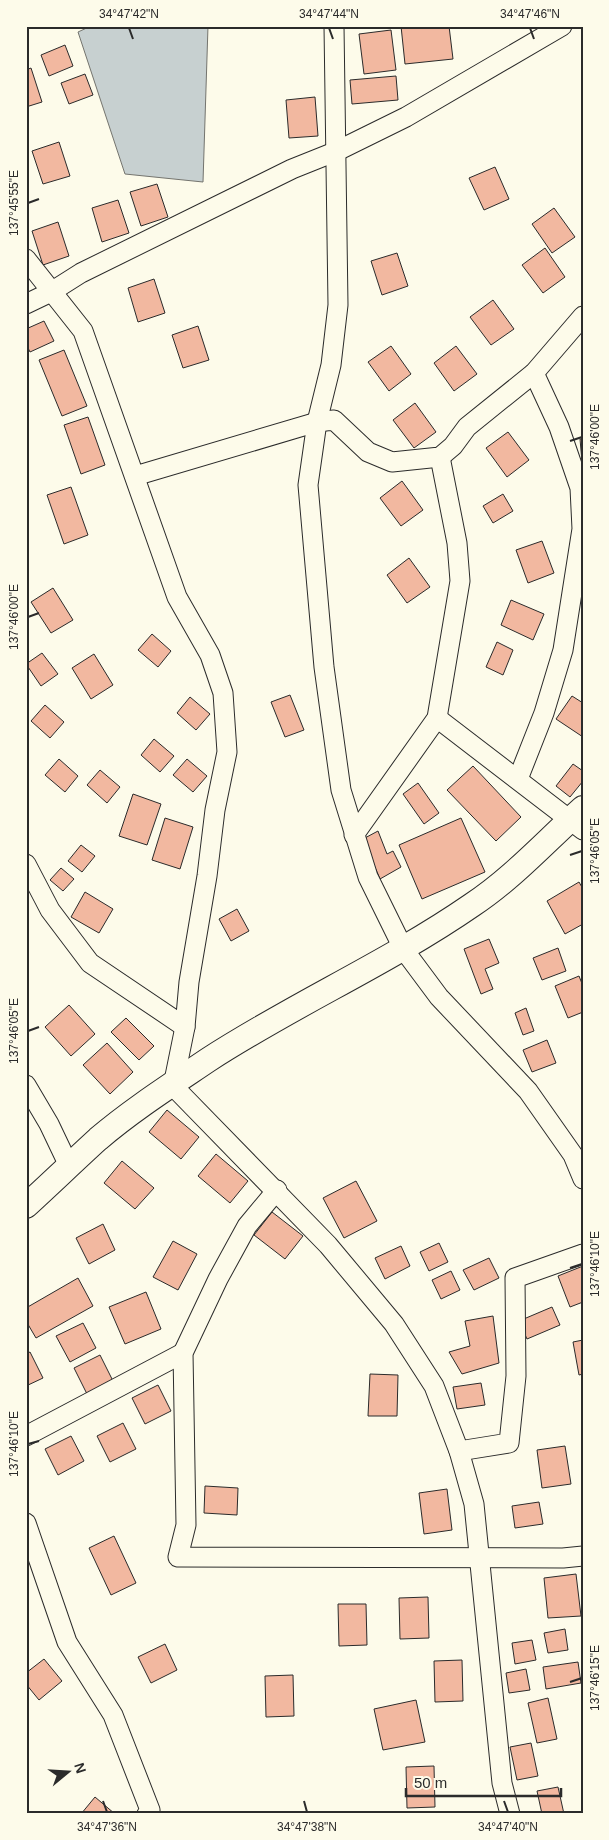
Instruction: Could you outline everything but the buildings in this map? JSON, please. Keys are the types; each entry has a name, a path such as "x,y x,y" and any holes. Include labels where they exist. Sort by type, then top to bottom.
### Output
{"street":[{"path":"334,26 338,305 332,365 317,422 308,485 323,648 341,790 368,877 404,950 439,997 528,1091 578,1151 583,1179"},
{"path":"26,304 52,292 98,264 292,169 336,151 451,92 562,26"},
{"path":"26,259 83,332 177,597 210,655 223,693 227,752 215,810 207,876 189,982 186,1027 173,1086"},
{"path":"135,476 317,422 334,420 368,452 392,462 440,457 452,446 467,427 534,373 583,316"},
{"path":"518,779 544,713 563,650 582,529 580,488 559,426 534,373"},
{"path":"354,835 437,718 460,581 457,544 440,457"},
{"path":"26,1206 99,1138 153,1096 173,1086 209,1060 291,1011 404,950 474,904 578,819 518,779 437,718"},
{"path":"26,864 50,910 90,963 186,1027"},
{"path":"26,1085 49,1124 69,1166"},
{"path":"173,1086 277,1190 328,1245 394,1324 434,1386 459,1451 474,1504 502,1783 510,1814"},
{"path":"277,1190 247,1226 218,1279 183,1353 186,1525 178,1557 563,1558 583,1556"},
{"path":"459,1451 509,1443 516,1376 515,1278 583,1254"},
{"path":"26,1436 183,1353"},
{"path":"26,1523 32,1558 66,1642 113,1715 150,1810 147,1814"}],"shaded area":[{"path":"91,26 208,26 203,182 125,174 78,32"}]}
